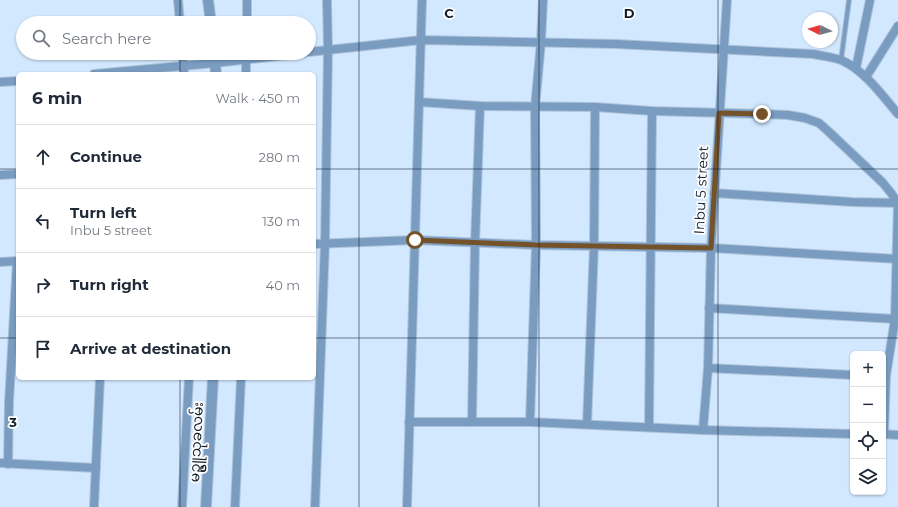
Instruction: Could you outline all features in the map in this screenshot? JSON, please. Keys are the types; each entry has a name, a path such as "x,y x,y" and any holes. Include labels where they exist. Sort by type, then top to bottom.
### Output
{"street":[{"path":"178,0 179,16"},
{"path":"208,0 210,16"},
{"path":"247,0 247,16"},
{"path":"315,507 325,243 328,50 327,0"},
{"path":"407,507 422,0"},
{"path":"530,422 536,245 535,106 543,0"},
{"name":"Inbu 5 street","path":"703,430 708,368 714,193 727,0"},
{"path":"856,68 870,0"},
{"path":"866,77 898,26"},
{"path":"316,51 421,40 616,44 813,54 841,60 856,68 866,77 898,114"},
{"path":"183,60 184,70"},
{"path":"139,72 184,70 210,60"},
{"path":"215,60 216,72"},
{"path":"246,60 246,72"},
{"path":"0,82 16,81"},
{"path":"419,102 480,106 595,107 652,111 788,115 805,118 819,123 882,183 898,203 895,319 886,366"},
{"path":"472,422 475,243 480,106"},
{"path":"587,424 594,246 595,107"},
{"path":"648,427 652,111"},
{"path":"0,175 16,174"},
{"path":"714,193 852,202 898,203"},
{"path":"316,244 415,240 536,245 711,248 897,259"},
{"path":"0,262 16,261"},
{"path":"16,294 4,464 96,468"},
{"path":"709,308 895,319"},
{"path":"708,368 850,375"},
{"path":"94,507 100,380"},
{"path":"182,507 189,380"},
{"name":"မဥ္ဇူသုခလမ်း","path":"206,507 213,380"},
{"path":"235,507 241,380"},
{"path":"884,387 884,423"},
{"path":"409,422 530,422 703,430 850,434"},
{"path":"886,434 898,435"}],"lane":[{"path":"841,60 849,0"}],"route":[{"path":"415,240 536,245 711,248 719,113 762,114"}]}
